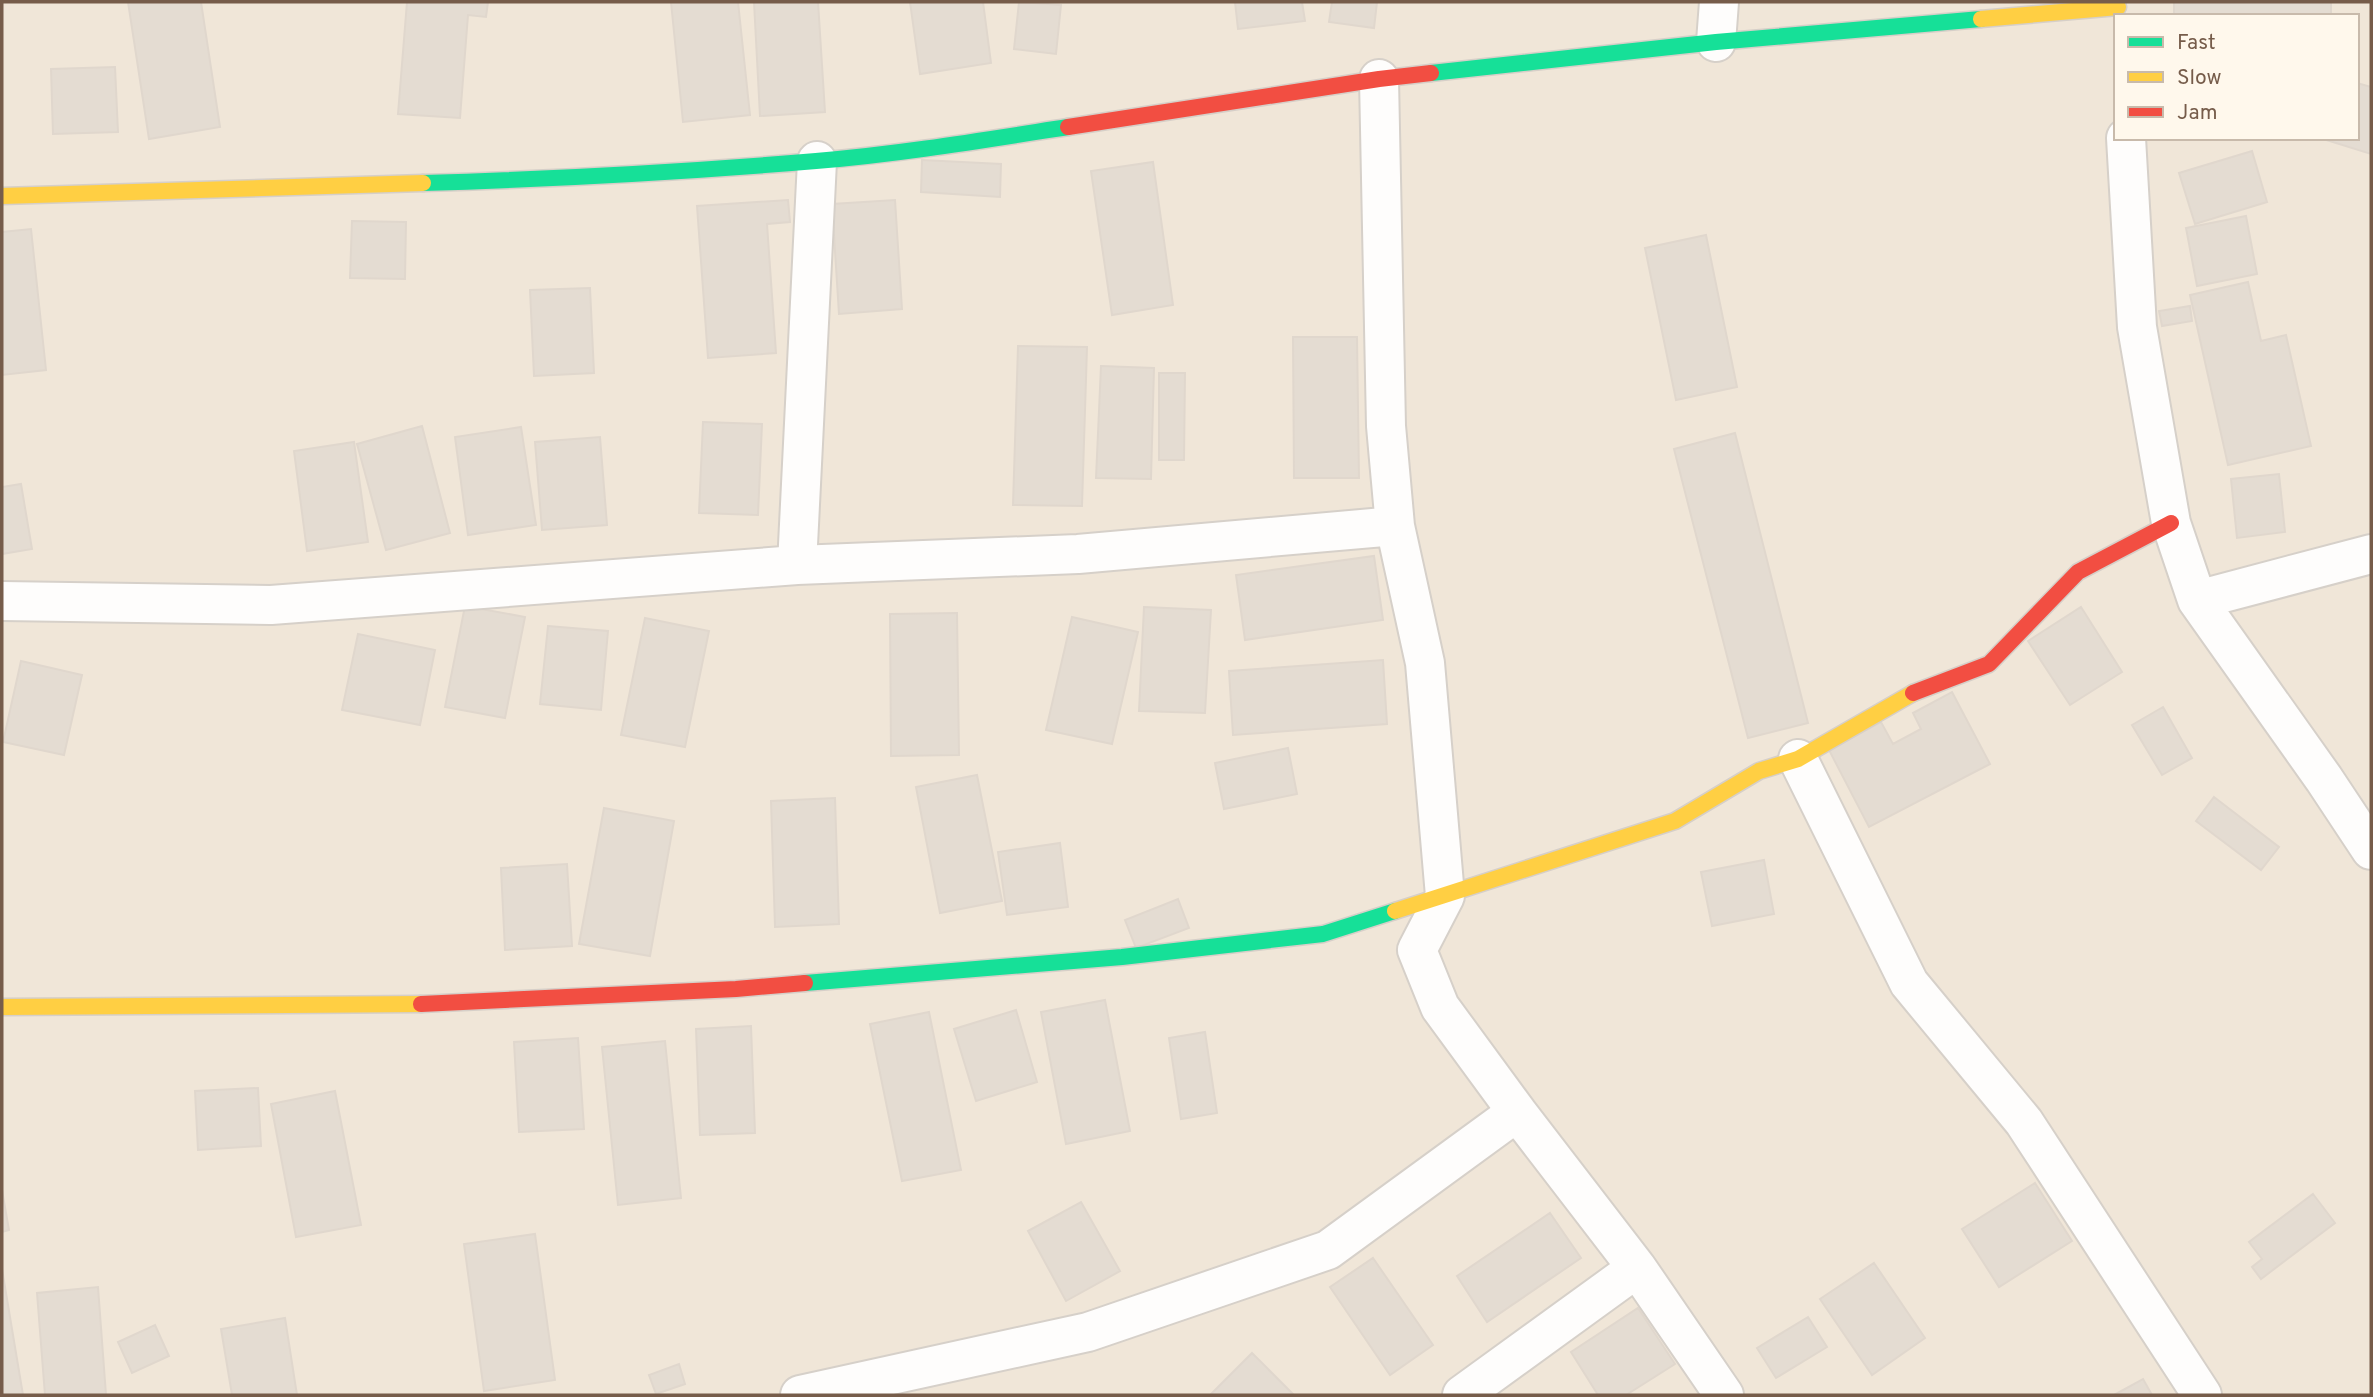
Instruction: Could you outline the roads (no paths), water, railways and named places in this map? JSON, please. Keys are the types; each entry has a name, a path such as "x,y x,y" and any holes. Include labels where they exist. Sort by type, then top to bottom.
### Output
{"street":[{"path":"1716,42 1719,2"},
{"path":"2,197 522,180 817,161 934,148 1379,79 1716,42 2118,8"},
{"path":"1379,79 1386,426 1395,526 1425,663 1445,896 1417,950 1440,1007 1637,1268 1724,1395"},
{"path":"2126,140 2137,327 2171,523 2197,600 2371,850"},
{"path":"797,565 817,161"},
{"path":"2,1007 381,1006 736,989 1122,957 1323,934 1675,821 1759,771 1798,759 1904,696 1989,664 2078,572 2171,523"},
{"path":"2,601 271,605 797,565 1078,555 1395,526"},
{"path":"2197,600 2371,554"},
{"path":"1798,759 1909,983 2024,1122 2202,1395"},
{"path":"800,1395 1088,1332 1328,1250 1517,1112"},
{"path":"1462,1395 1637,1268"}]}
